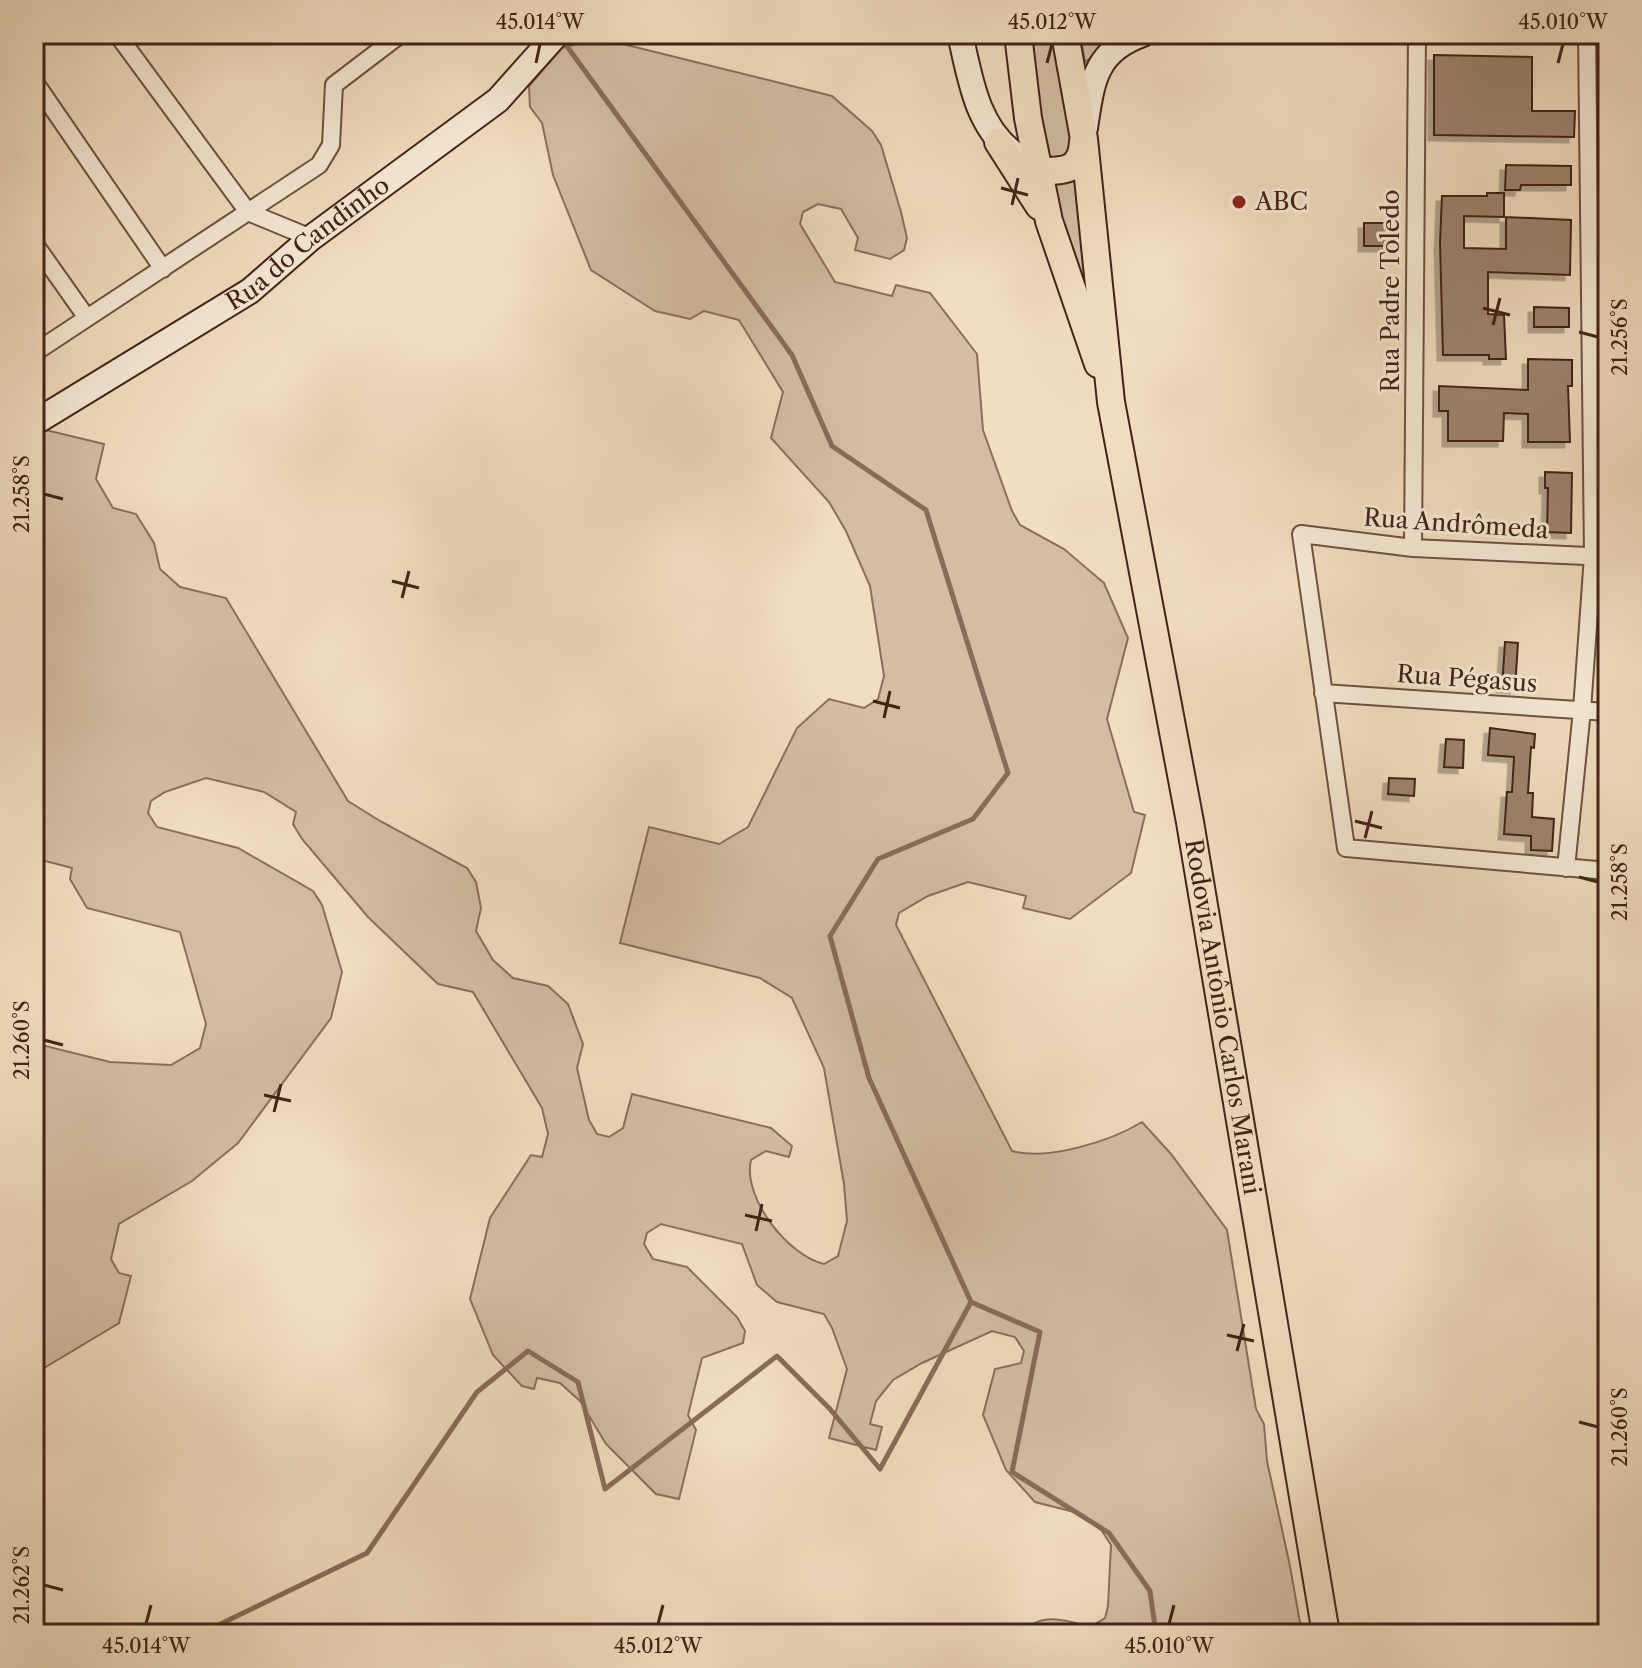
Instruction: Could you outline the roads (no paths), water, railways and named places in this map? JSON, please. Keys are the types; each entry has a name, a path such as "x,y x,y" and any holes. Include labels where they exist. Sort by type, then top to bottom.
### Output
{"main road":[{"name":"Rodovia Antônio Carlos Marani","path":"1018,34 1028,118 1049,221 1111,402"},
{"name":"Rodovia Antônio Carlos Marani","path":"1065,34 1084,139 1111,402 1190,822 1326,1634"},
{"path":"992,134 1049,221"},
{"path":"1037,171 1056,171 1074,166 1082,156 1084,139"}],"street":[{"path":"117,34 248,212 311,238"},
{"path":"34,353 319,165 331,145 334,85 401,34"},
{"name":"Rua do Candinho","path":"34,423 250,291 311,238 498,100 557,34"},
{"path":"960,34 973,89 992,134 1037,171"},
{"path":"1084,139 1098,69 1109,53 1127,40 1143,34"},
{"name":"Rua Padre Toledo","path":"1413,548 1417,34"},
{"path":"1566,868 1600,557 1587,34"},
{"path":"34,81 163,269"},
{"path":"992,134 1028,118"},
{"path":"34,243 87,318"},
{"name":"Rua Andrômeda","path":"1323,693 1301,534 1413,548 1600,557"},
{"path":"1323,693 1346,848 1608,871"},
{"name":"Rua Pégasus","path":"1323,693 1608,712"}],"waterway":[{"path":"200,1634 367,1553 477,1392 528,1351 578,1382 605,1489 777,1356 830,1409 880,1469 971,1302 869,1078 830,936 878,859 973,819 1008,773 926,510 832,446 792,355 566,45"},
{"path":"971,1302 1040,1332 1012,1472 1109,1533 1150,1591 1156,1634"}],"place":[{"name":"ABC","path":"1239,202"}]}
